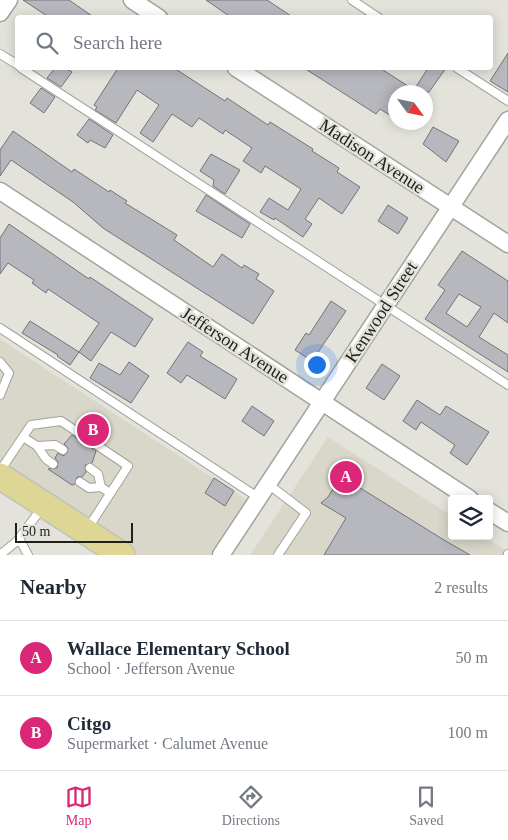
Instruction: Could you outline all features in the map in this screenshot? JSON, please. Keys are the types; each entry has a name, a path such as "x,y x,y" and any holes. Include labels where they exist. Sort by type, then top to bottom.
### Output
{"main road":[{"path":"0,476 122,555"}],"street":[{"path":"0,13 9,0"},
{"path":"132,0 154,15"},
{"name":"Madison Avenue","path":"239,70 508,244"},
{"name":"Kenwood Street","path":"221,555 508,120"},
{"name":"Jefferson Avenue","path":"0,191 464,495"},
{"path":"493,514 508,523"}],"lane":[{"path":"352,0 374,15"},
{"path":"0,54 15,63"},
{"path":"24,70 508,385"},
{"path":"460,70 508,101"},
{"path":"0,328 263,491 306,513 278,555"},
{"path":"0,362 9,373 0,394"},
{"path":"0,471 31,425 61,421 128,466 86,532"},
{"path":"23,437 37,446 46,459 53,464"},
{"path":"37,446 55,446 62,450"},
{"path":"90,468 98,474 102,487 110,493"},
{"path":"80,482 89,488 102,487"},
{"path":"0,555 19,538 45,505"},
{"path":"19,538 28,555"}],"shaded area":[{"path":"0,339 248,501 214,555 128,555 0,472"},
{"path":"328,437 448,513 448,540 489,540 508,552 508,555 250,555"}],"building":[{"path":"23,0 69,0 91,15 46,15"},
{"path":"206,0 267,0 290,15 228,15"},
{"path":"508,53 508,92 490,81"},
{"path":"53,70 68,70 72,72 61,87 47,78"},
{"path":"117,70 177,70 225,101 227,98 268,125 270,122 313,149 312,151 339,168 337,172 360,187 342,214 319,198 305,219 312,224 303,237 275,218 274,220 260,212 269,198 288,210 301,189 265,166 261,173 243,161 252,148 225,130 223,134 199,118 192,127 172,114 153,142 140,133 159,105 137,90 116,123 95,110 97,107 94,105"},
{"path":"307,70 383,70 406,85 388,85 388,114 380,109 376,114"},
{"path":"427,70 445,70 433,86 417,85"},
{"path":"41,88 55,97 44,113 30,103"},
{"path":"89,119 113,135 105,148 90,140 88,143 77,135"},
{"path":"433,127 459,141 446,162 423,144 433,130"},
{"path":"13,131 72,172 74,169 109,192 110,190 127,201 125,203 177,235 174,240 213,267 222,254 242,268 244,265 259,274 256,279 274,291 253,324 103,228 73,202 11,160 0,176 0,150"},
{"path":"211,154 240,170 225,194 213,186 214,180 200,171"},
{"path":"206,195 250,224 242,238 196,211"},
{"path":"388,205 408,218 398,234 378,221"},
{"path":"9,224 89,279 90,277 153,319 135,347 111,332 91,361 79,352 99,323 48,289 46,293 32,283 34,280 8,263 0,274 0,238"},
{"path":"462,251 508,281 508,323 494,313 479,337 508,355 508,372 425,319 445,290 438,285","holes":["459,294 481,307 467,327 446,313"]},
{"path":"331,301 346,311 312,361 295,350 306,333 309,335"},
{"path":"30,321 79,352 70,365 58,355 22,333"},
{"path":"188,342 203,352 200,356 237,379 225,399 187,375 181,383 167,373"},
{"path":"129,362 149,376 131,403 90,378 99,363 120,375"},
{"path":"382,364 400,376 384,400 366,388"},
{"path":"417,400 440,415 446,406 489,432 467,465 450,453 455,445 421,422 416,430 403,421"},
{"path":"252,406 274,421 264,436 242,421"},
{"path":"84,417 108,432 102,442 78,426"},
{"path":"72,435 96,451 92,463 85,465 86,472 82,477 77,477 75,484 72,485 48,469 57,468 58,462 55,458 58,453 63,456 67,453 68,448 64,444"},
{"path":"341,476 470,555 324,555 346,518 321,503 328,497"},
{"path":"214,478 234,491 225,506 205,493"}],"place":[{"name":"Citgo","path":"93,430"},
{"name":"Wallace Elementary School","path":"346,477"}]}
